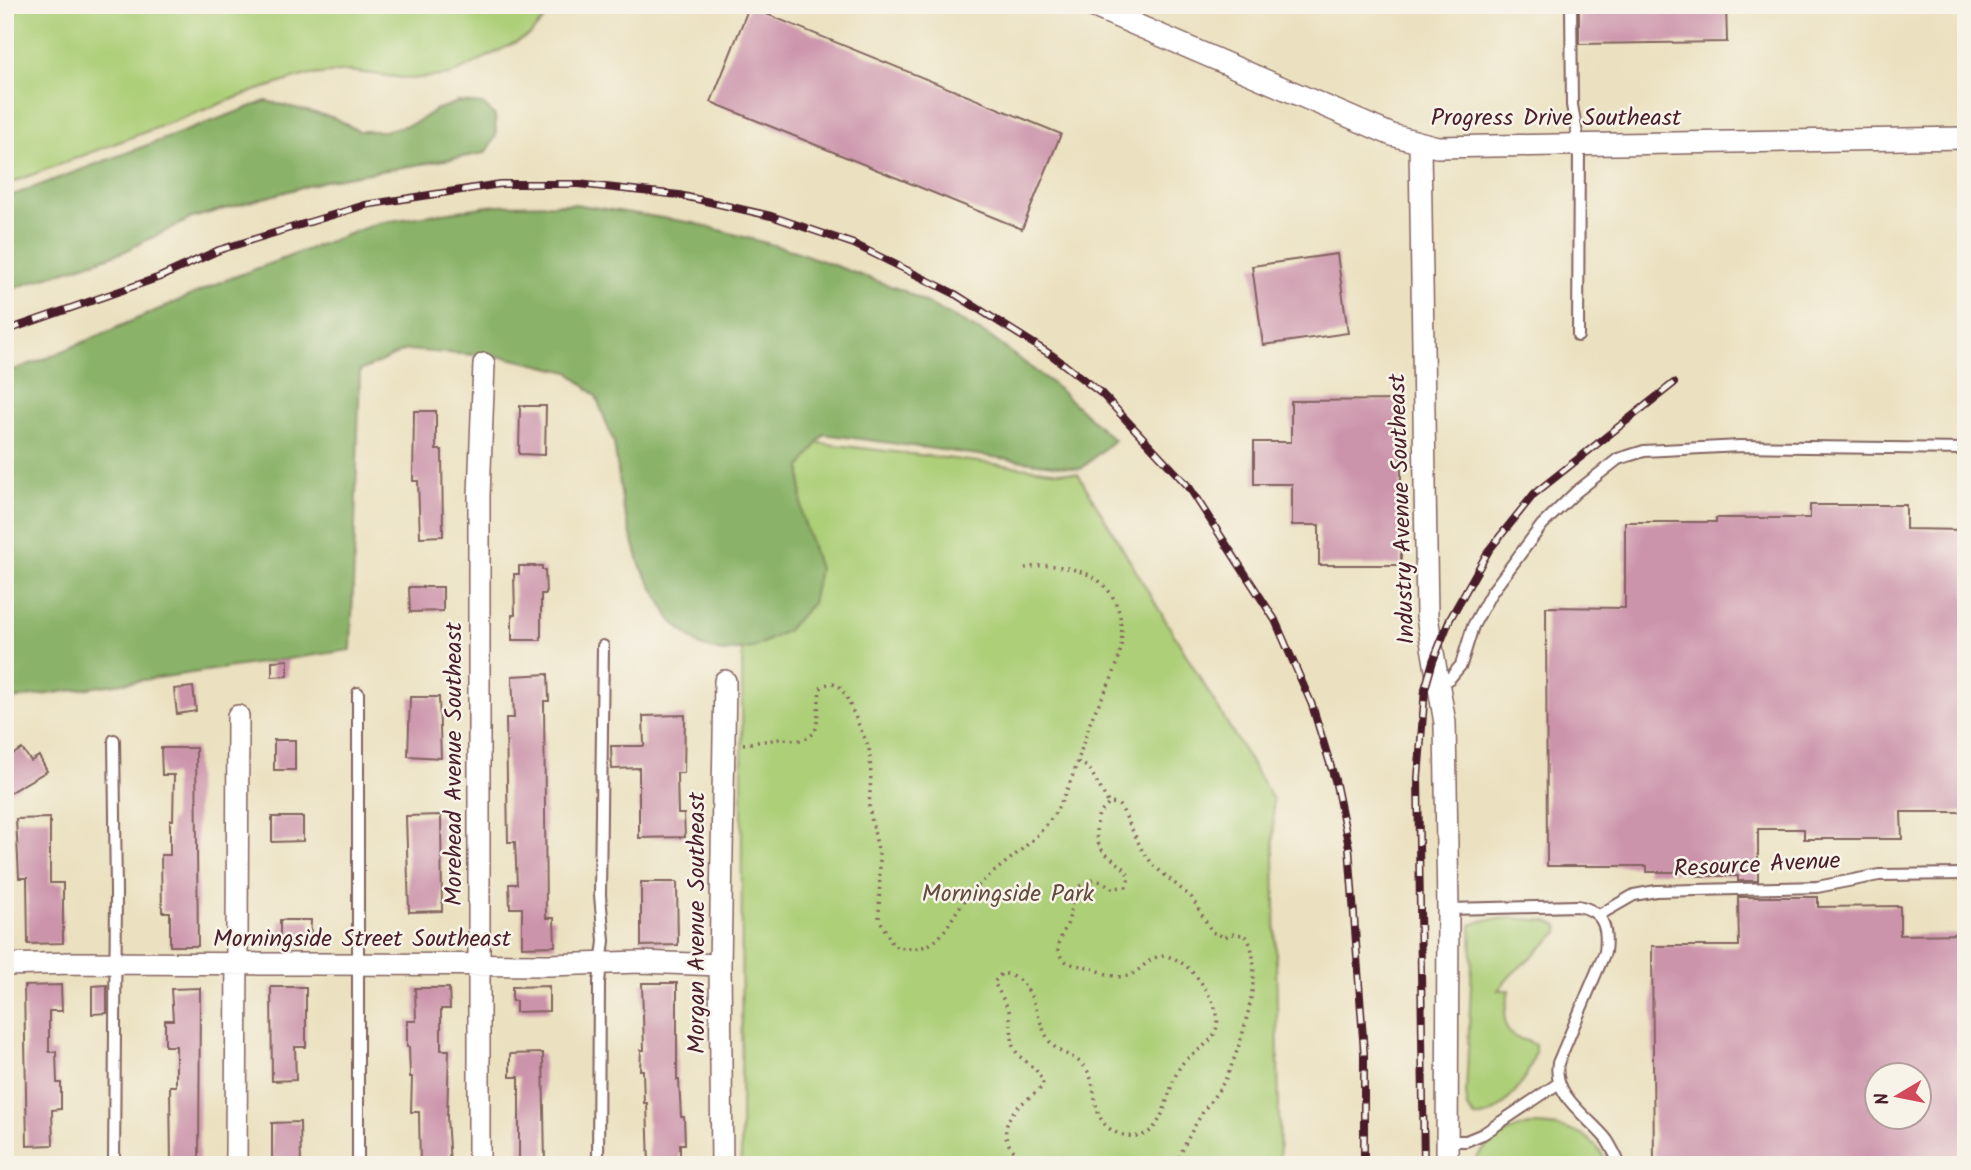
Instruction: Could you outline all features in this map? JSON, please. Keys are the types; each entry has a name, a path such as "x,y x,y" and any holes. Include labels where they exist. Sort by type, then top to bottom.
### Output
{"street":[{"name":"Progress Drive Southeast","path":"1090,5 1392,135 1420,144 1457,148 1966,138"},
{"name":"Industry Avenue Southeast","path":"1420,144 1427,617 1445,723 1448,909 1447,1165"},
{"name":"Morehead Avenue Southeast","path":"478,1165 479,495 484,364"},
{"name":"Morgan Avenue Southeast","path":"722,1165 720,965 725,681"},
{"path":"236,1165 238,716"},
{"name":"Morningside Street Southeast","path":"5,965 720,965"}],"lane":[{"path":"1571,5 1572,105 1579,145 1577,336"},
{"path":"1438,686 1461,666 1473,626 1491,593 1535,534 1576,492 1618,459 1644,451 1740,446 1966,449"},
{"path":"598,1165 601,964 604,941 600,895 603,646"},
{"path":"358,694 358,1165"},
{"path":"114,740 114,1165"},
{"name":"Resource Avenue","path":"1599,915 1634,895 1656,891 1817,887 1880,875 1966,874"},
{"path":"1448,909 1578,906 1589,908 1599,915 1605,926 1605,952 1558,1063 1556,1074 1563,1091 1607,1140 1620,1165"},
{"path":"1447,1141 1466,1140 1483,1134 1559,1083"}],"path":[{"path":"723,744 808,738 815,732 817,724 820,689 833,683 840,687 869,748 869,808 880,859 879,918 893,946 923,947 935,943 970,894 1015,858 1053,816 1072,781 1096,707 1117,666 1122,625 1116,600 1095,578 1082,572 1048,565 1025,569"},
{"path":"1078,762 1089,768 1109,804"},
{"path":"1038,1165 1017,1156 1008,1143 1006,1134 1012,1113 1042,1087 1043,1082 1036,1070 1018,1055 1013,1046 1009,1010 995,982 1002,973 1021,981 1028,989 1049,1041 1056,1049 1069,1054 1084,1067 1090,1076 1099,1116 1117,1133 1139,1136 1150,1132 1157,1125 1182,1064 1206,1045 1218,1026 1214,1002 1203,984 1181,962 1171,957 1153,958 1131,975 1121,977 1072,964 1060,956 1059,938 1069,920 1076,888 1093,880 1120,889 1125,887 1128,881 1126,869 1104,852 1096,836 1099,814 1109,804 1118,804 1143,852 1154,866 1192,898 1212,932 1225,937 1231,934 1245,935 1250,940 1254,957 1251,991 1241,1039 1224,1081 1202,1113 1176,1165"}],"green space":[{"path":"5,5 557,5 530,35 451,75 411,79 348,71 303,76 249,93 5,185"},
{"path":"266,101 335,118 359,131 384,131 415,123 435,110 458,102 483,104 495,116 496,136 485,153 328,180 192,218 123,252 5,291 5,198"},
{"path":"574,204 694,223 795,251 904,291 989,336 1054,385 1114,440 1081,469 824,434 801,467 802,515 819,569 812,604 786,631 753,648 722,652 700,646 671,620 640,565 623,507 614,443 596,396 569,372 504,357 406,350 360,371 351,650 5,700 5,373 47,358 226,280 378,223 495,205"},
{"name":"Morningside Park","path":"743,434 1078,474 1273,800 1280,1165 741,1165"},
{"path":"1512,918 1548,921 1558,926 1559,932 1498,990 1509,990 1506,1027 1513,1036 1535,1045 1534,1055 1524,1079 1506,1102 1485,1116 1475,1117 1467,1108 1466,1093 1472,963 1471,925 1485,920"},
{"path":"1530,1125 1554,1126 1586,1137 1602,1154 1607,1165 1471,1165 1496,1139 1512,1130"}],"building":[{"path":"1579,5 1726,5 1727,42 1579,44"},
{"path":"749,7 1061,134 1022,229 711,102"},
{"path":"1337,254 1348,333 1263,345 1252,266"},
{"path":"1401,400 1401,565 1319,565 1319,525 1292,525 1292,484 1254,484 1254,442 1291,442 1291,401"},
{"path":"520,406 546,406 545,455 519,454"},
{"path":"414,411 436,411 436,450 442,450 443,536 420,537 418,481 413,481"},
{"path":"1810,505 1906,505 1906,529 1966,530 1966,812 1901,812 1902,839 1804,839 1804,829 1758,829 1758,881 1738,881 1738,876 1697,876 1697,872 1647,872 1647,866 1547,866 1546,607 1625,608 1625,522 1810,518"},
{"path":"519,566 542,566 542,570 545,570 546,594 541,594 541,640 512,640 512,615 515,615 514,574 519,574"},
{"path":"409,587 443,587 443,611 410,612"},
{"path":"288,660 288,676 272,677 272,661"},
{"path":"548,674 549,701 544,701 546,918 554,918 555,946 522,947 522,908 510,908 509,884 517,884 515,842 508,842 506,718 514,718 512,676"},
{"path":"193,687 196,711 177,714 174,689"},
{"path":"410,697 439,697 441,758 408,756"},
{"path":"685,715 684,773 677,773 678,814 684,814 685,837 639,838 639,768 612,769 611,746 644,746 643,716"},
{"path":"274,740 295,740 295,770 274,770"},
{"path":"161,748 196,748 198,946 170,946 170,912 162,912 161,855 170,855 174,775 162,775"},
{"path":"22,749 31,761 39,756 47,771 5,795 5,759"},
{"path":"441,815 442,911 409,912 406,816"},
{"path":"272,817 303,817 303,841 272,842"},
{"path":"50,818 50,883 63,883 63,943 28,944 27,878 19,878 16,819"},
{"path":"641,882 677,882 678,945 641,946"},
{"path":"1738,897 1818,897 1818,907 1900,906 1900,935 1966,934 1966,1165 1654,1165 1652,946 1739,946"},
{"path":"280,920 311,920 310,946 280,946"},
{"path":"642,983 677,983 677,1080 681,1117 684,1117 685,1144 680,1144 680,1165 649,1165 647,1103 644,1103 643,1070 640,1070 641,1050 644,1050"},
{"path":"61,985 62,1011 49,1011 49,1052 56,1052 57,1083 61,1083 61,1109 52,1110 53,1145 27,1146 24,986"},
{"path":"107,985 107,1013 92,1014 92,986"},
{"path":"549,986 549,1011 516,1012 516,1001 512,1001 512,987"},
{"path":"271,987 306,987 306,1047 295,1047 296,1080 272,1081"},
{"path":"200,988 199,1165 171,1165 170,1086 176,1086 176,1046 165,1046 165,1020 173,1020 171,989"},
{"path":"415,988 449,988 450,1009 441,1009 441,1050 449,1050 447,1117 450,1165 420,1165 419,1112 411,1112 412,1077 407,1047 407,1021 416,1021"},
{"path":"543,1053 545,1165 519,1165 519,1077 510,1077 510,1054"},
{"path":"300,1122 301,1165 272,1165 272,1123"}],"railway":[{"path":"5,331 160,277 219,250 365,205 500,184 578,184 679,195 771,216 854,244 955,294 1053,356 1102,394 1189,487 1275,620 1312,705 1335,780 1349,847 1364,1052 1364,1165"},
{"path":"1424,1165 1418,778 1425,689 1433,661 1450,619 1489,550 1534,494 1674,383"}]}
